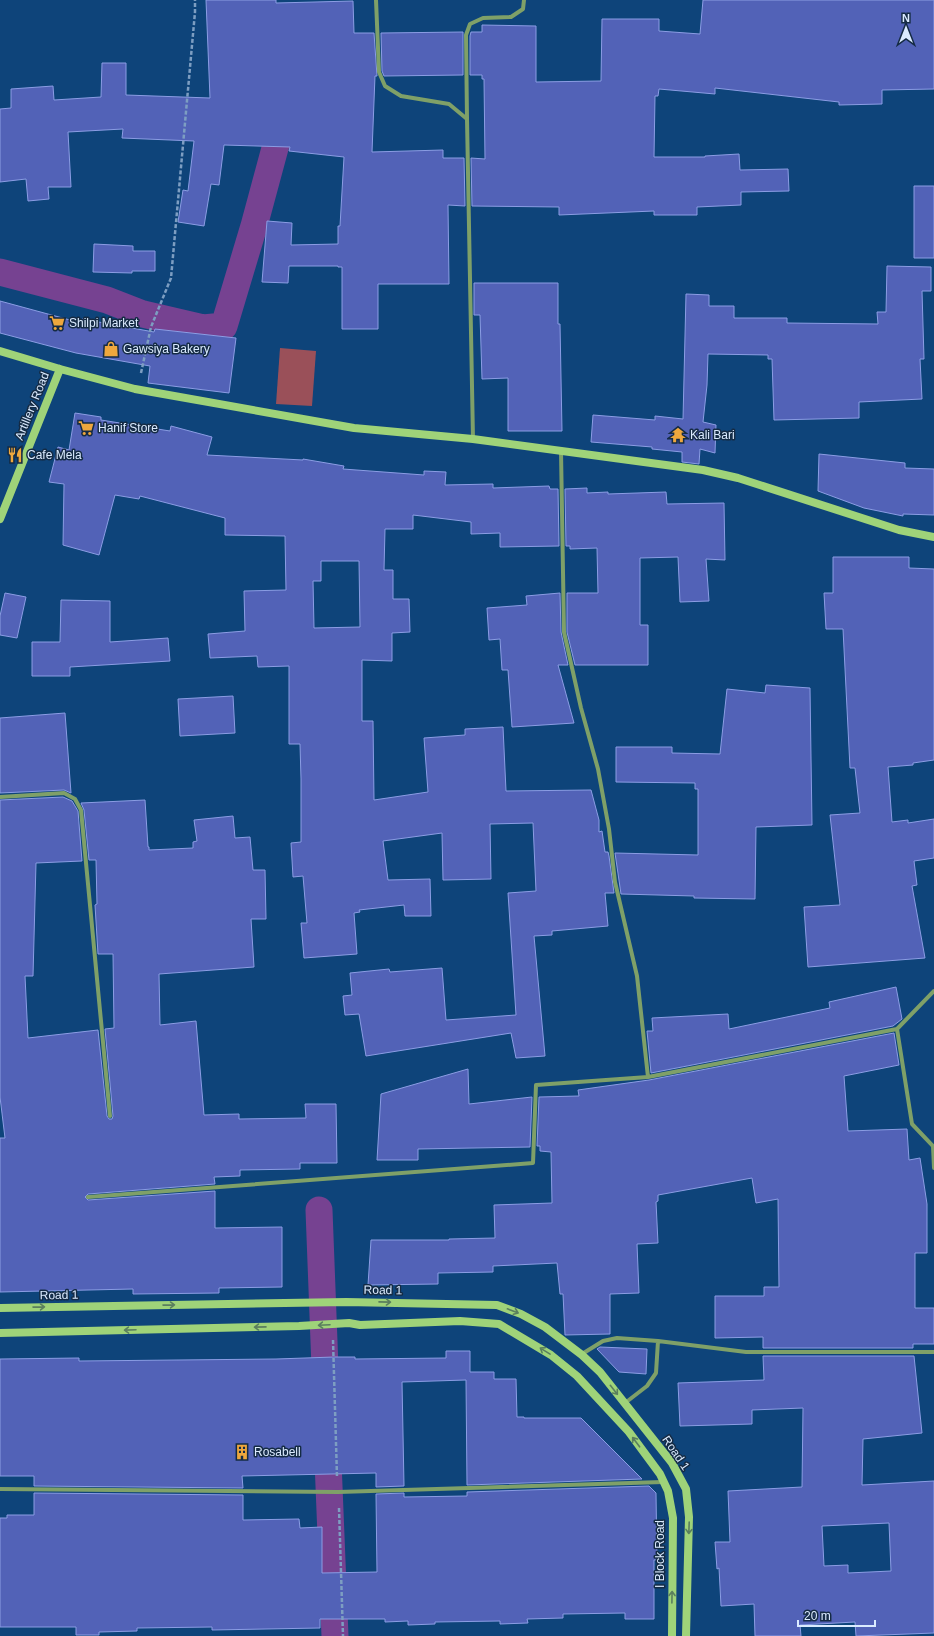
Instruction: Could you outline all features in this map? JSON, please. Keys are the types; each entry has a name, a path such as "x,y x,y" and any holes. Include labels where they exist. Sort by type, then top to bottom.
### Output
{"street":[{"path":"376,0 379,72 385,86 401,96 450,104 467,119"},
{"path":"473,439 466,35 470,24 483,18 511,17 523,9 524,0"},
{"path":"0,351 60,369 135,388 354,428 473,439 703,470 738,478 899,530 934,537"},
{"name":"Artillery Road","path":"0,519 60,369"},
{"path":"561,451 564,632 581,708 598,769 610,829 616,882 637,976 648,1077"},
{"path":"0,796 64,793 75,799 80,810 110,1116"},
{"path":"88,1197 534,1162 536,1085 648,1077 897,1030 934,991"},
{"path":"897,1030 912,1124 933,1146 934,1168"},
{"name":"Road 1","path":"0,1308 346,1302 497,1305 521,1314 545,1327 582,1355 600,1372 672,1463 686,1489 690,1517 686,1636"},
{"name":"I Block Road","path":"0,1333 299,1326 349,1323 360,1325 460,1321 499,1324 551,1355 577,1376 629,1432 660,1474 668,1491 673,1518 672,1636"},
{"path":"582,1355 603,1341 617,1338 658,1340 746,1352 934,1352"},
{"path":"624,1403 647,1386 656,1373 658,1340"},
{"path":"0,1489 338,1492 664,1482"}],"path":[{"path":"135,388 141,374 151,327 171,278 195,0"},
{"path":"332,1338 343,1636"}],"shaded area":[{"path":"280,348 316,351 312,406 276,404"}],"building":[{"path":"206,0 276,0 276,3 353,1 354,33 374,33 377,76 375,76 372,152 443,150 443,158 464,158 465,206 448,205 449,284 378,284 378,329 342,329 342,267 289,266 288,283 262,282 267,221 292,223 291,245 338,244 338,226 340,226 344,157 289,151 290,147 224,145 219,185 211,184 204,226 178,222 183,190 188,191 194,141 122,138 123,129 68,132 71,187 48,187 49,199 28,201 26,179 0,182 0,109 11,108 11,89 53,86 54,100 101,97 102,63 126,63 126,95 210,98"},
{"path":"703,0 934,0 934,89 882,90 882,104 839,105 839,102 715,88 715,94 659,89 658,96 655,96 654,157 705,157 739,154 740,170 788,169 789,191 741,192 741,205 697,207 697,215 654,215 654,211 559,215 559,207 472,206 471,158 485,159 484,79 482,79 482,75 470,75 471,32 482,32 482,25 536,26 536,82 601,81 602,19 659,19 659,31 700,34"},
{"path":"463,32 463,75 384,76 382,71 381,33"},
{"path":"914,186 934,186 934,258 914,258"},
{"path":"94,244 133,246 133,251 155,251 155,271 132,271 132,273 93,272"},
{"path":"887,266 931,267 931,291 922,291 924,359 920,359 922,399 859,402 859,418 774,420 772,359 768,359 768,355 708,354 707,385 703,422 716,425 715,453 700,449 699,464 682,462 682,452 652,449 652,447 591,442 593,415 655,420 655,416 683,419 686,294 709,295 709,306 734,306 734,318 787,318 787,323 878,324 877,312 886,312"},
{"path":"474,283 558,283 562,431 508,431 508,378 482,379 480,315 474,315"},
{"path":"0,301 81,323 82,319 154,332 155,329 236,338 229,393 148,383 150,366 76,353 0,333"},
{"path":"75,413 101,417 101,420 170,431 171,426 212,437 207,455 303,459 344,466 343,469 424,475 424,471 446,472 445,485 493,484 493,488 549,486 550,489 558,489 559,546 500,547 500,533 471,534 471,522 413,515 413,529 385,529 384,570 393,570 393,599 409,599 410,632 392,633 392,661 362,660 362,721 373,721 374,800 428,792 424,738 465,735 465,729 503,727 506,791 591,790 599,820 599,832 602,831 605,852 608,852 609,856 614,893 605,893 608,926 552,931 552,935 534,936 545,1056 516,1058 511,1033 366,1056 359,1014 345,1015 343,996 352,995 350,973 389,969 390,972 442,968 446,1020 516,1015 508,893 536,891 533,823 490,824 491,879 443,880 442,833 383,841 388,880 430,879 431,916 405,916 404,905 359,910 360,912 354,913 357,954 304,958 301,923 307,923 303,876 293,877 291,843 301,842 301,779 300,744 289,744 289,666 258,667 257,656 210,658 208,634 245,631 244,591 286,590 285,536 225,535 225,518 140,496 139,499 115,495 99,555 63,545 64,484 49,482 58,447 69,450","holes":["321,561 359,561 360,627 314,628 313,581 321,581"]},
{"path":"819,454 905,463 905,468 934,469 934,515 903,514 903,516 864,508 818,491"},
{"path":"587,488 587,493 608,492 608,494 666,492 667,504 724,503 725,560 706,559 709,601 680,602 678,557 640,558 640,625 648,625 648,665 575,665 567,632 567,593 598,593 597,548 570,549 570,546 566,546 565,489"},
{"path":"833,557 909,557 909,568 934,569 934,760 913,763 913,765 888,767 892,822 908,820 908,823 934,819 934,858 914,861 917,885 912,886 925,958 808,967 804,907 840,905 830,815 860,813 855,768 850,768 843,629 826,629 824,593 833,593"},
{"path":"5,593 26,597 17,638 0,635 0,616"},
{"path":"560,593 561,632 568,665 558,665 574,723 512,727 508,670 502,670 500,639 489,640 487,608 527,605 526,596"},
{"path":"61,600 110,601 110,642 168,638 170,661 70,667 70,676 32,676 32,642 60,642"},
{"path":"766,685 810,688 812,825 756,827 755,899 694,898 694,896 621,894 615,853 698,855 698,789 695,789 695,783 616,782 616,747 672,747 672,753 720,754 727,689 765,693"},
{"path":"233,696 235,733 180,736 178,699"},
{"path":"65,713 71,793 64,790 0,793 0,718"},
{"path":"63,797 72,801 78,811 82,861 36,863 33,976 25,976 28,1038 98,1030 107,1116 109,1119 112,1119 113,1116 105,1029 114,1028 113,954 98,954 95,905 97,904 96,860 89,860 84,810 81,803 145,800 149,850 193,848 193,842 197,841 194,820 233,816 235,838 250,837 253,870 265,870 266,919 251,919 254,967 159,974 160,1025 196,1021 204,1115 239,1114 239,1119 306,1118 305,1104 336,1104 337,1163 300,1163 300,1169 240,1170 240,1176 214,1177 215,1184 88,1194 85,1197 88,1200 215,1191 215,1228 282,1227 282,1287 219,1288 219,1293 133,1294 133,1289 0,1292 0,1138 5,1138 0,1097 0,800"},
{"path":"896,987 902,1019 893,1026 651,1073 647,1031 653,1031 652,1018 728,1014 729,1029 830,1008 829,1002"},
{"path":"894,1033 899,1065 844,1076 848,1131 907,1129 909,1160 920,1158 927,1204 927,1253 915,1253 915,1308 934,1308 934,1344 913,1344 913,1348 763,1348 763,1337 715,1338 715,1296 764,1296 764,1287 779,1287 778,1199 756,1203 752,1178 658,1195 658,1201 656,1202 658,1243 637,1244 639,1293 610,1294 610,1334 565,1335 563,1294 560,1294 557,1263 493,1266 493,1272 438,1273 438,1284 368,1285 371,1240 449,1240 495,1238 494,1205 552,1203 551,1152 540,1151 540,1146 537,1146 539,1097 579,1096 578,1090 649,1080"},
{"path":"468,1069 469,1104 532,1097 530,1147 418,1149 418,1160 377,1160 381,1094"},
{"path":"600,1347 647,1349 646,1374 619,1372 597,1349"},
{"path":"446,1351 470,1351 470,1372 494,1372 494,1379 516,1379 517,1417 581,1418 642,1479 467,1485 466,1380 402,1382 404,1486 376,1487 376,1473 242,1476 243,1488 34,1486 34,1476 0,1476 0,1359 79,1358 79,1361 334,1357 355,1357 355,1359 446,1358"},
{"path":"763,1356 914,1356 922,1433 863,1439 862,1485 934,1481 934,1633 856,1636 855,1622 800,1625 801,1636 755,1636 754,1604 721,1606 719,1568 717,1569 715,1542 730,1542 728,1491 802,1487 803,1408 752,1410 752,1424 680,1426 678,1383 764,1380","holes":["889,1523 891,1571 848,1573 848,1565 824,1566 822,1526"]},
{"path":"649,1486 656,1493 657,1560 654,1560 654,1619 625,1619 625,1613 563,1614 563,1618 527,1619 528,1623 500,1624 500,1621 435,1622 435,1624 408,1625 408,1621 385,1622 385,1619 320,1619 320,1628 212,1630 212,1627 137,1628 137,1631 99,1632 99,1635 76,1635 76,1627 0,1627 0,1518 7,1518 7,1515 34,1515 34,1493 243,1495 243,1520 299,1519 300,1528 322,1527 322,1573 377,1572 376,1494 404,1493 404,1497 467,1496 467,1492"}],"waterway":[{"path":"0,272 107,300 143,314 203,328 224,326 254,226 285,111"},
{"path":"319,1210 326,1394"},
{"path":"327,1436 335,1636"}],"place":[{"name":"Shilpi Market","path":"57,323"},
{"name":"Gawsiya Bakery","path":"111,349"},
{"name":"Hanif Store","path":"86,428"},
{"name":"Kali Bari","path":"678,435"},
{"name":"Cafe Mela","path":"15,455"},
{"name":"Rosabell","path":"242,1452"}]}
